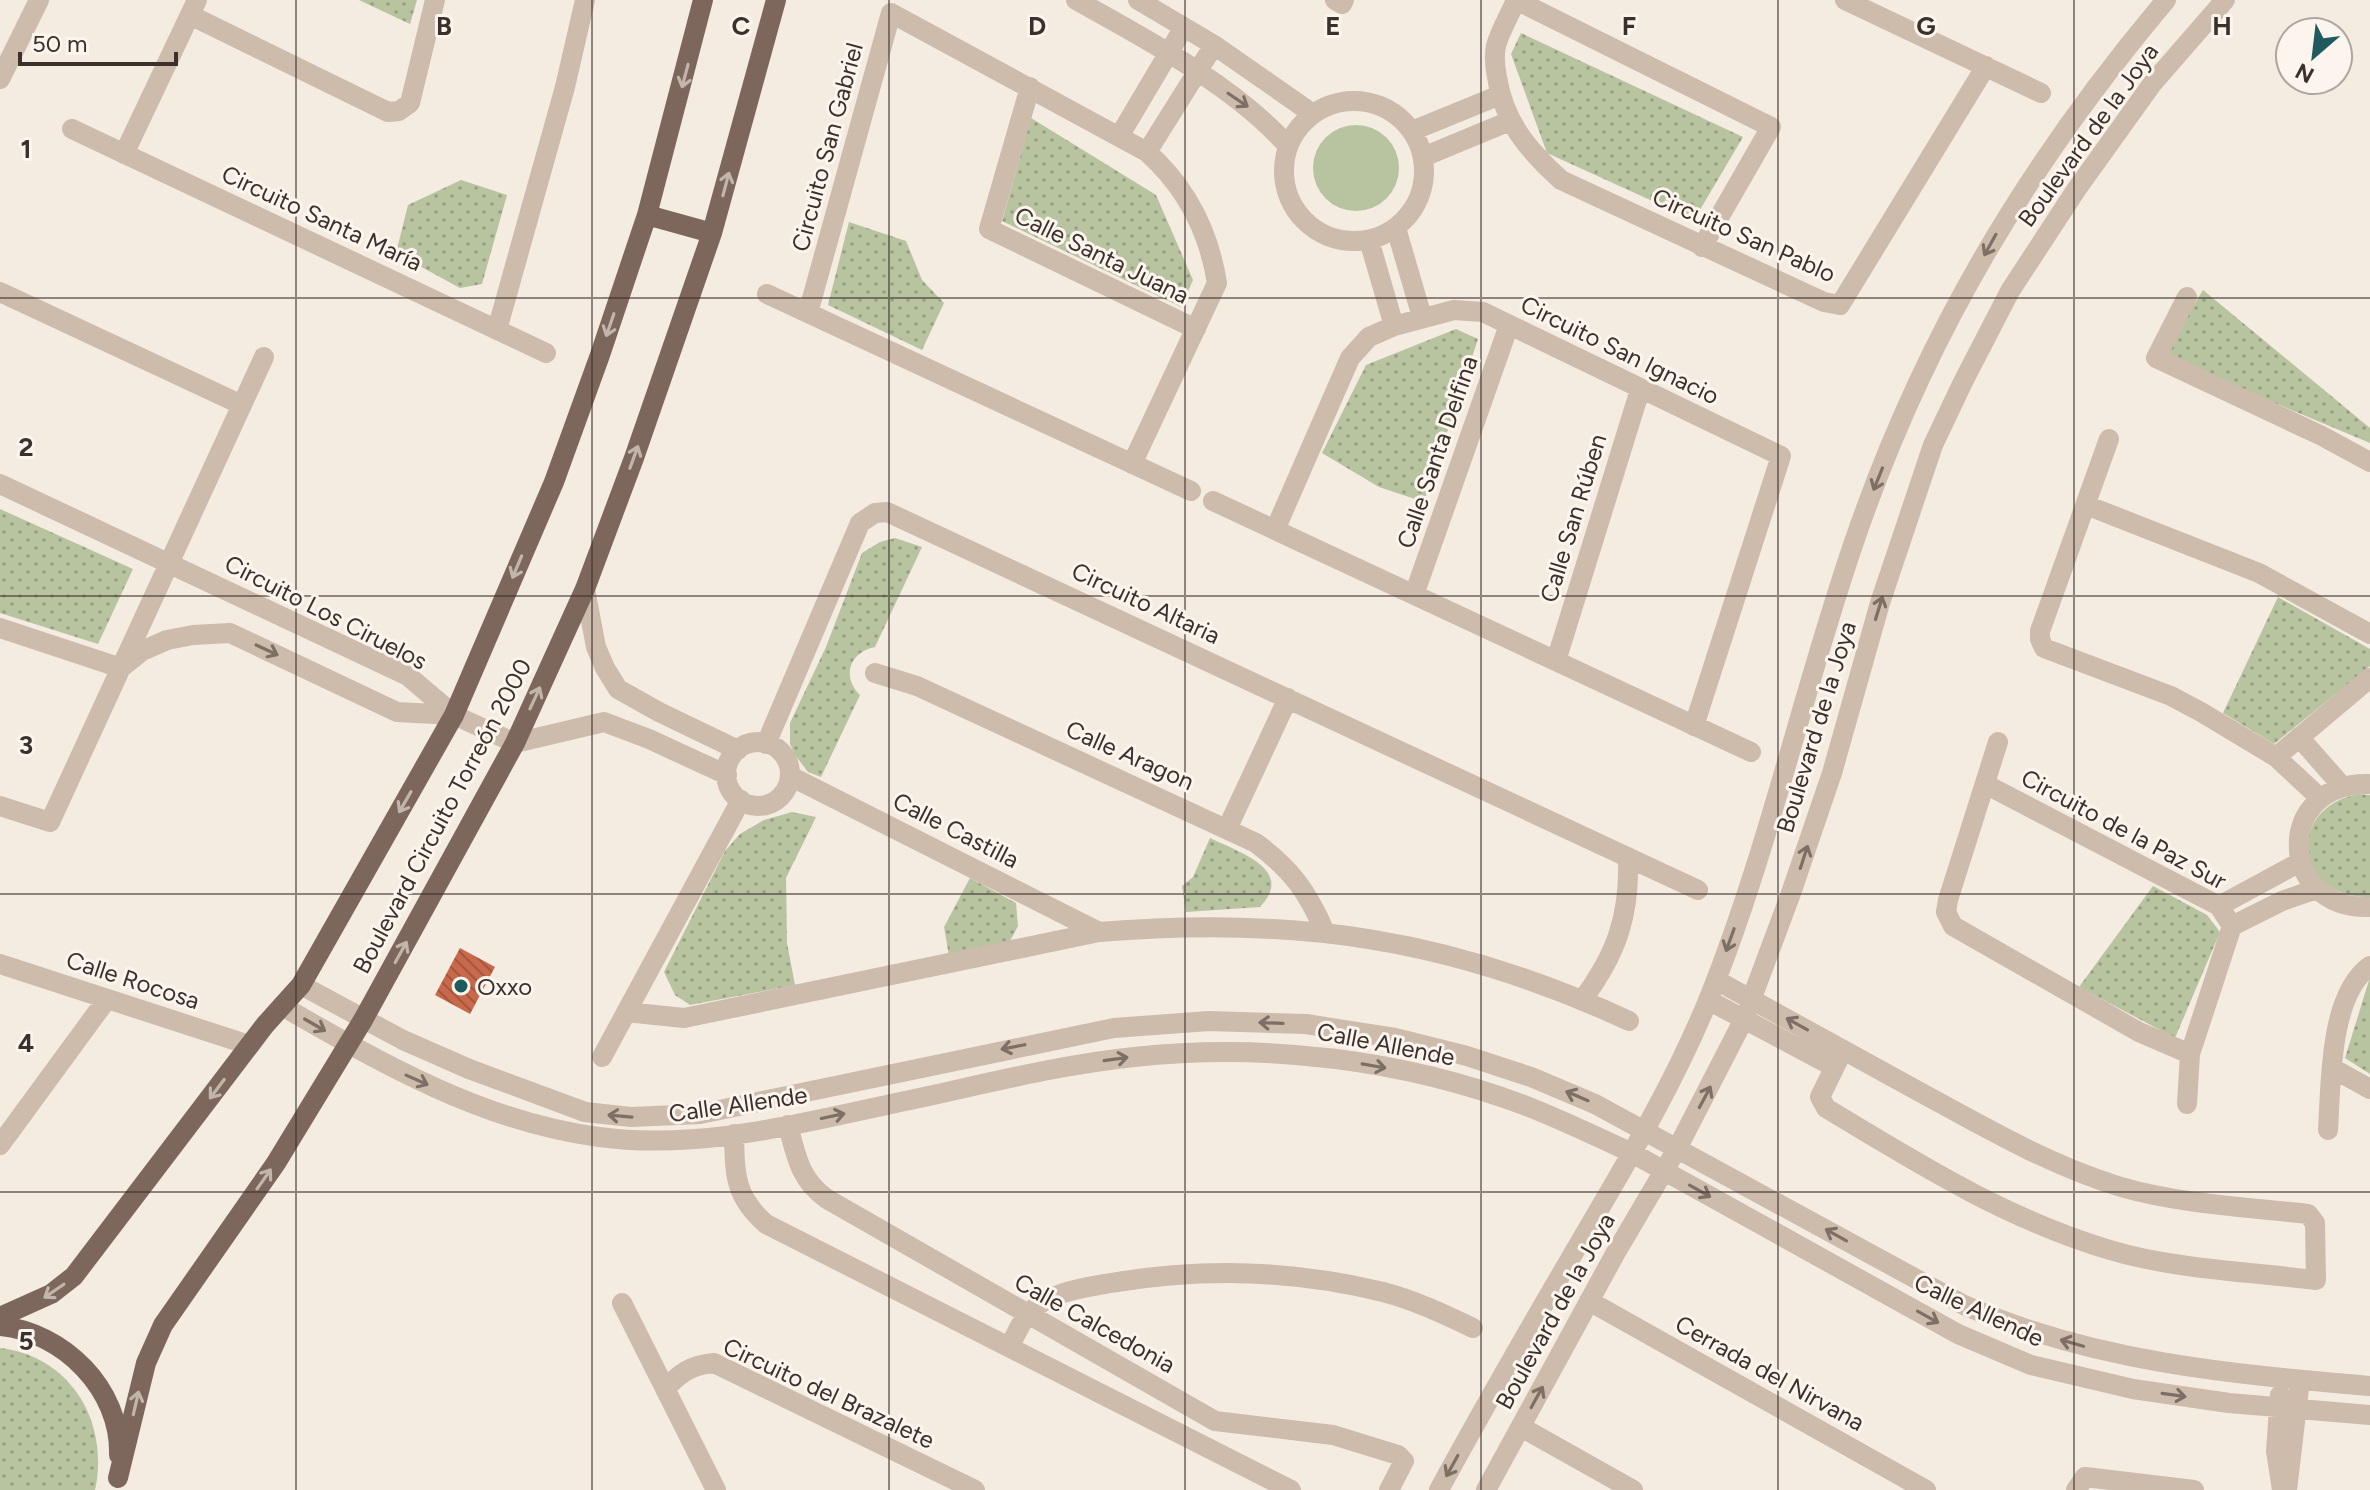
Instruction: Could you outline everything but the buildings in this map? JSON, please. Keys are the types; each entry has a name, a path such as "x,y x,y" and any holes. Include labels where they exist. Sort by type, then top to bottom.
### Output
{"main road":[{"name":"Boulevard Circuito Torreón 2000","path":"0,1317 51,1294 74,1276 249,1045 301,985 454,715 554,482 600,355 647,215 703,0"},
{"name":"Boulevard Circuito Torreón 2000","path":"116,1484 146,1363 163,1325 276,1163 363,1020 515,743 585,589 712,233 776,0"},
{"path":"647,215 712,233"},
{"path":"0,1326 14,1327 46,1339 74,1357 96,1382 111,1412 119,1445 116,1484"}],"street":[{"path":"0,79 39,0"},
{"path":"124,154 193,8 388,112 399,111 410,103 435,0"},
{"path":"497,330 565,87 585,0"},
{"path":"1138,0 1214,45 1313,114"},
{"path":"1335,0 1342,4 1344,0"},
{"path":"1516,0 1771,127 1702,247"},
{"name":"Circuito San Pablo","path":"1516,0 1496,46 1495,68 1500,95 1519,138 1561,180 1824,302 1840,305 1986,66"},
{"path":"1845,0 2041,93"},
{"name":"Boulevard de la Joya","path":"1439,1490 1497,1384 1646,1131 1686,1054 1716,980 1790,758 1818,650 1856,537 1910,398 1938,339 2006,216 2090,94 2166,0"},
{"name":"Boulevard de la Joya","path":"1486,1490 1589,1301 1678,1147 1748,1009 1832,773 1880,603 1933,445 2010,291 2040,243 2152,84 2225,0"},
{"path":"1080,1 1251,109 1288,146"},
{"name":"Circuito San Gabriel","path":"808,313 891,13 1147,152 1179,185 1197,218 1212,253 1217,283 1132,464"},
{"path":"1120,135 1184,27"},
{"path":"1147,152 1214,45"},
{"name":"Calle Santa Juana","path":"1030,87 989,229 1196,329"},
{"path":"1412,131 1500,95"},
{"path":"1359,101 1389,110 1412,131 1425,170 1420,197 1396,228 1369,240 1339,239 1312,227 1292,204 1284,175 1288,146 1295,133 1313,114 1328,105 1359,101"},
{"path":"1423,157 1510,121"},
{"name":"Circuito Santa María","path":"72,129 546,353"},
{"path":"1396,228 1422,317"},
{"path":"1369,240 1394,326"},
{"path":"0,292 242,405"},
{"path":"767,294 1191,491"},
{"path":"2187,297 2156,358 2322,436 2370,462"},
{"name":"Circuito San Ignacio","path":"1275,530 1350,358 1369,337 1422,317 1454,310 1483,312 1781,456 1694,726"},
{"name":"Calle Santa Delfina","path":"1414,595 1509,325"},
{"path":"0,806 50,822 264,357"},
{"name":"Calle San Rúben","path":"1556,661 1640,390"},
{"path":"2109,439 2040,631 2044,648 2171,696 2276,757 2320,798"},
{"name":"Circuito Los Ciruelos","path":"0,484 408,676 454,715 515,743"},
{"path":"1213,501 1751,752"},
{"path":"2086,505 2259,573 2370,634"},
{"name":"Circuito Altaria","path":"766,744 860,523 875,513 887,512 1698,890"},
{"path":"585,589 596,647 618,689 738,750"},
{"path":"230,633 246,599"},
{"path":"0,628 121,668"},
{"name":"Circuito Los Ciruelos","path":"121,668 142,651 167,640 230,633 397,712 454,715"},
{"name":"Calle Aragon","path":"875,673 917,686 1228,827 1256,843 1280,861 1309,897 1325,932"},
{"path":"2276,757 2370,678"},
{"path":"604,722 618,689"},
{"path":"1228,827 1288,698"},
{"path":"515,743 604,722 727,775"},
{"path":"673,750 685,725"},
{"path":"2299,737 2342,786"},
{"path":"757,742 766,744 784,755 790,776 788,787 773,803 751,805 731,790 727,775 732,757 738,750 757,742"},
{"path":"1998,742 1946,912 1953,926 2139,1032 2190,1054"},
{"name":"Calle Castilla","path":"790,776 1099,932"},
{"name":"Circuito de la Paz Sur","path":"1985,784 2219,906 2232,926"},
{"path":"2369,912 2335,902 2316,889 2300,862 2299,834 2303,821 2320,798 2342,786 2370,784"},
{"path":"602,1057 741,800"},
{"path":"1583,999 1601,975 1625,917 1629,887 1628,857"},
{"path":"2219,906 2300,862"},
{"path":"2187,1104 2190,1054 2232,926 2282,901 2316,889"},
{"path":"626,1012 684,1018 1099,932 1168,926 1238,926 1325,932 1432,950 1526,978 1583,999 1629,1021"},
{"name":"Calle Rocosa","path":"0,964 249,1045"},
{"path":"2328,1130 2332,1068 2342,1012 2359,974 2370,966"},
{"path":"1716,980 1748,1009 1838,1058 2084,1175 2125,1188 2171,1197 2308,1214 2315,1223 2316,1280 2162,1261 2113,1251 2020,1217 1902,1154 1826,1108 1820,1097 1838,1058"},
{"name":"Calle Allende","path":"301,985 363,1020 469,1069 585,1112 631,1117 700,1114 1114,1028 1209,1021 1306,1024 1395,1038 1467,1056 1531,1077 1595,1104 1964,1305 1999,1320 2074,1344 2142,1360 2370,1386"},
{"path":"0,1145 107,999"},
{"path":"1708,1000 1748,1009"},
{"name":"Calle Allende","path":"282,1006 399,1071 471,1104 537,1126 643,1141 678,1142 788,1125 1059,1067 1134,1057 1209,1052 1300,1054 1383,1067 1456,1083 1528,1107 1632,1153 1958,1334 2000,1353 2066,1375 2133,1389 2288,1409 2370,1415"},
{"path":"2332,1068 2370,1089"},
{"name":"Calle Calcedonia","path":"788,1125 798,1163 804,1178 814,1190 1215,1421 1333,1435 1398,1455 1404,1461 1389,1490"},
{"path":"734,1134 738,1188 754,1214 766,1224 1291,1490"},
{"path":"1009,1347 1027,1315 1043,1303 1079,1289 1147,1277 1229,1273 1302,1277 1383,1292 1433,1309 1473,1328"},
{"name":"Cerrada del Nirvana","path":"1589,1301 1926,1490"},
{"path":"622,1303 716,1490"},
{"name":"Circuito del Brazalete","path":"665,1389 686,1369 714,1363 966,1488"},
{"path":"2285,1490 2276,1451 2288,1409 2290,1379"},
{"path":"1205,1445 1215,1421"},
{"path":"1521,1427 1633,1490"},
{"path":"2076,1490 2085,1477 2194,1490"}],"green space":[{"path":"359,0 417,0 410,24"},
{"path":"1521,33 1743,137 1694,220 1547,153 1511,54"},
{"path":"1031,118 1156,195 1193,280 1181,307 1002,221"},
{"path":"1348,125 1364,125 1387,137 1396,151 1399,168 1396,185 1387,199 1364,211 1348,211 1332,204 1320,192 1313,176 1313,160 1320,144 1332,132"},
{"path":"461,180 507,195 482,284 460,288 396,253 408,205"},
{"path":"849,222 906,241 922,280 944,303 922,350 828,305"},
{"path":"2203,290 2370,428 2370,443 2163,356"},
{"path":"1456,329 1478,339 1424,502 1379,487 1322,453 1366,365"},
{"path":"0,509 133,569 98,644 0,613"},
{"path":"895,538 922,547 875,647 854,659 851,680 860,695 821,777 808,772 795,755 790,744 790,723 826,647 862,553 880,542"},
{"path":"2278,597 2370,649 2370,666 2274,744 2223,713"},
{"path":"2358,794 2370,795 2370,897 2343,893 2325,882 2313,868 2308,850 2310,832 2319,816 2335,802"},
{"path":"792,812 816,817 786,878 787,943 795,985 690,1005 675,995 664,972 725,851 740,834 764,820"},
{"path":"1210,838 1248,856 1267,872 1271,882 1269,894 1260,907 1186,912 1182,886 1193,877"},
{"path":"970,878 1016,903 1018,926 1009,943 949,956 944,927"},
{"path":"2153,886 2207,915 2220,932 2175,1038 2079,987"},
{"path":"2370,977 2370,1074 2345,1058"},
{"path":"0,1348 47,1364 80,1397 96,1441 98,1465 95,1490 0,1490"}],"place":[{"name":"Oxxo","path":"461,986"}]}
